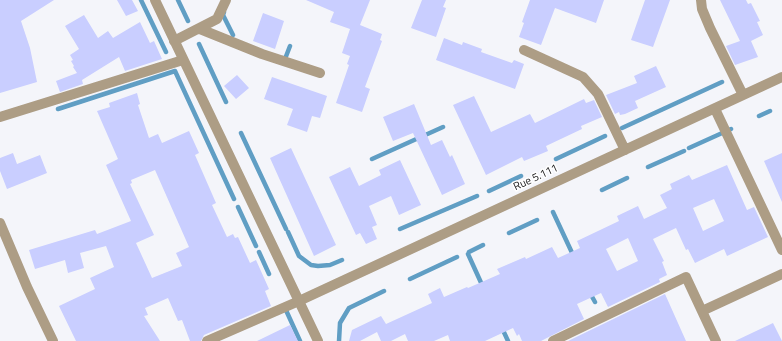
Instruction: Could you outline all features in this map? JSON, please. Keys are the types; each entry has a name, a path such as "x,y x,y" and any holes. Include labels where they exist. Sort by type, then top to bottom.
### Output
{"street":[{"path":"155,0 318,341"},
{"path":"174,41 200,29 216,19 226,0"},
{"path":"701,0 702,9 710,28 743,96"},
{"path":"200,29 262,54 320,73"},
{"path":"524,50 583,77 598,94 625,150"},
{"path":"0,117 183,60"},
{"name":"Rue 5.111","path":"207,341 299,301 782,77"},
{"path":"715,109 782,250"},
{"path":"0,223 27,287 53,341"},
{"path":"702,311 782,274"},
{"path":"554,341 686,277 716,341"}],"building":[{"path":"0,0 54,0 21,21 30,48 37,82 0,93"},
{"path":"117,0 132,0 138,11 126,16"},
{"path":"306,0 370,0 360,25 382,34 380,40 382,41 365,87 370,89 362,112 336,103 349,65 347,64 350,56 342,53 350,29 330,22 334,12"},
{"path":"422,0 446,0 443,7 446,8 436,37 411,28"},
{"path":"530,0 604,0 596,23 555,8 541,45 519,37 524,23 522,22"},
{"path":"645,0 670,0 653,47 631,40"},
{"path":"720,0 746,0 748,4 751,3 760,21 757,22 763,35 751,41 758,57 735,65 726,46 740,41"},
{"path":"263,13 284,21 275,49 253,41"},
{"path":"84,15 98,38 108,31 113,38 140,22 150,43 154,41 162,59 125,71 119,57 82,80 83,84 60,92 56,81 77,73 73,67 74,66 71,61 73,60 70,55 79,49 65,26"},
{"path":"444,38 462,45 463,42 482,49 481,52 512,63 514,60 524,64 515,89 436,60"},
{"path":"656,66 666,87 635,101 638,108 625,114 620,115 619,112 615,114 606,95 637,83 634,76"},
{"path":"237,75 249,88 236,99 224,86"},
{"path":"272,77 327,96 320,118 312,116 307,132 287,125 293,109 264,99"},
{"path":"137,93 140,104 138,105 149,138 158,134 162,143 189,131 199,153 195,155 216,203 212,205 227,237 233,234 235,238 238,237 250,263 256,260 269,289 265,291 271,306 204,335 201,341 190,341 182,320 178,321 168,298 145,308 148,315 144,316 160,341 76,341 59,306 95,289 90,278 114,267 106,246 80,253 84,268 68,273 65,260 35,269 29,250 95,230 97,234 131,221 106,165 118,159 97,111 110,107 109,103","holes":["155,170 189,247 176,253 182,266 152,278 136,243 154,235 130,184 132,183 131,180"]},
{"path":"474,96 491,132 530,114 535,123 584,99 586,103 594,100 602,117 581,126 582,129 546,146 548,151 524,161 522,157 486,175 453,105"},
{"path":"414,104 431,145 442,140 450,157 452,155 465,184 442,195 413,133 393,141 383,117"},
{"path":"291,148 336,245 314,256 270,158"},
{"path":"13,153 17,164 40,155 47,173 7,189 0,171 0,158"},
{"path":"782,153 782,202 764,161"},
{"path":"400,160 421,205 399,215 391,196 369,206 377,225 372,227 377,239 366,244 360,233 356,235 329,177 350,167 359,186 381,175 379,170"},
{"path":"727,165 747,210 754,207 768,237 727,256 724,249 695,263 688,249 686,250 676,228 653,239 664,261 662,262 667,275 659,279 660,282 608,307 601,293 577,304 584,319 541,341 522,341 519,334 517,336 513,328 485,341 450,341 448,335 434,341 408,341 405,334 391,341 381,341 377,332 360,341 349,341 352,330 381,316 386,324 432,303 428,294 440,288 444,297 500,274 497,269 525,257 526,259 552,247 558,258 580,248 577,241 619,221 617,216 638,206 644,219 667,208 660,195 672,189 670,184 689,175 692,180","holes":["714,199 724,221 703,231 693,208","628,238 638,261 617,271 606,249"]},
{"path":"665,294 686,341 568,341"},
{"path":"773,323 782,341 735,341"},
{"path":"290,325 298,341 257,341"}],"waterway":[{"path":"141,0 166,52"},
{"path":"178,0 188,21"},
{"path":"224,12 223,15 233,35"},
{"path":"199,44 226,102"},
{"path":"283,58 285,59 290,46"},
{"path":"58,109 175,71 234,199"},
{"path":"622,128 722,82"},
{"path":"759,116 770,111"},
{"path":"372,159 443,127"},
{"path":"689,148 731,129"},
{"path":"241,133 286,229"},
{"path":"556,159 605,136"},
{"path":"648,167 684,151"},
{"path":"489,191 521,176"},
{"path":"602,190 627,178"},
{"path":"400,229 477,196"},
{"path":"238,207 256,246"},
{"path":"553,212 574,257"},
{"path":"509,233 537,220"},
{"path":"288,232 299,256 311,265 330,265 342,260"},
{"path":"469,252 483,245"},
{"path":"259,252 269,274"},
{"path":"468,254 483,287"},
{"path":"410,279 457,257"},
{"path":"339,341 340,323 349,308 384,291"},
{"path":"590,293 595,302"},
{"path":"285,308 300,341"},
{"path":"502,328 508,341"}]}
